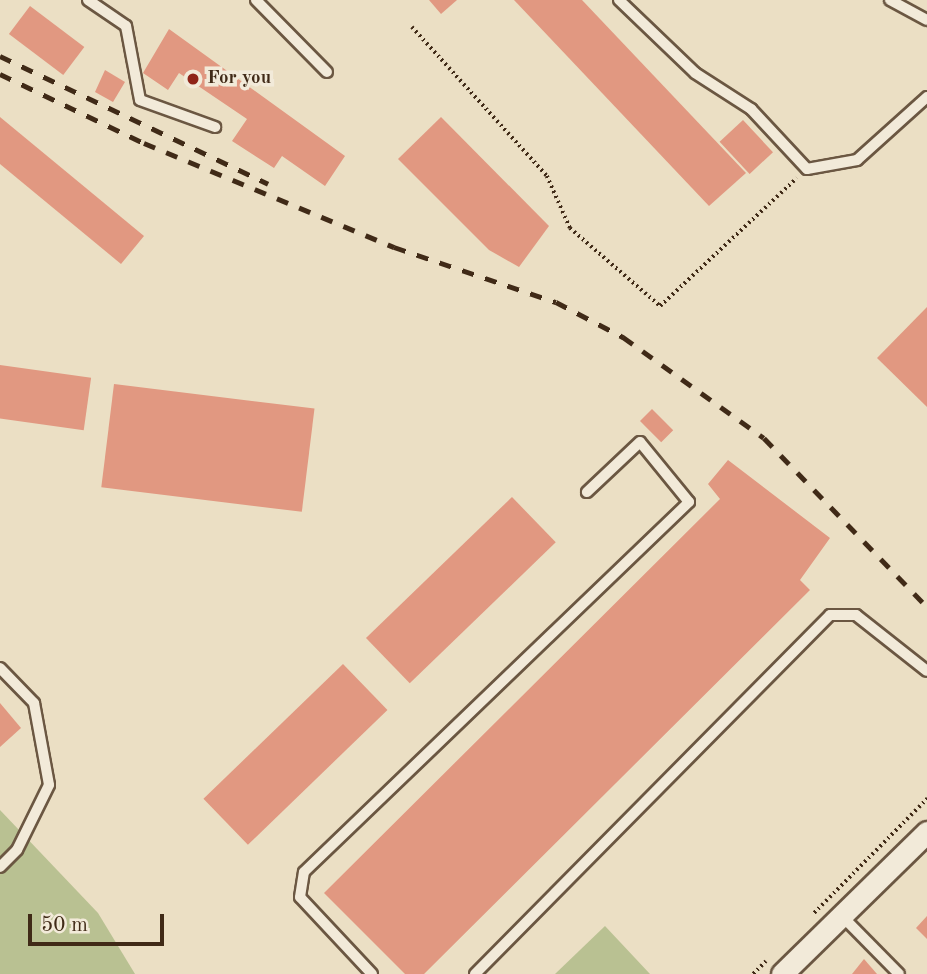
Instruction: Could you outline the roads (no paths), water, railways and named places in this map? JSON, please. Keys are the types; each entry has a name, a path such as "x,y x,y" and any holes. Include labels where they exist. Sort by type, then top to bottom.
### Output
{"street":[{"path":"782,974 927,832"}],"lane":[{"path":"88,0 126,26 140,100 215,127"},
{"path":"256,0 327,72"},
{"path":"619,0 695,73 751,109 807,169 857,160 927,97"},
{"path":"890,0 927,20"},
{"path":"372,974 300,897 304,872 689,502 640,442 587,492"},
{"path":"475,974 830,615 856,615 927,671"},
{"path":"0,668 34,703 49,785 17,850 0,867"},
{"path":"842,916 899,974"}],"railway":[{"path":"0,56 268,184"},
{"path":"0,74 144,143 394,247 556,302 623,337 764,438 927,607"}],"place":[{"name":"For you","path":"193,79"}]}
